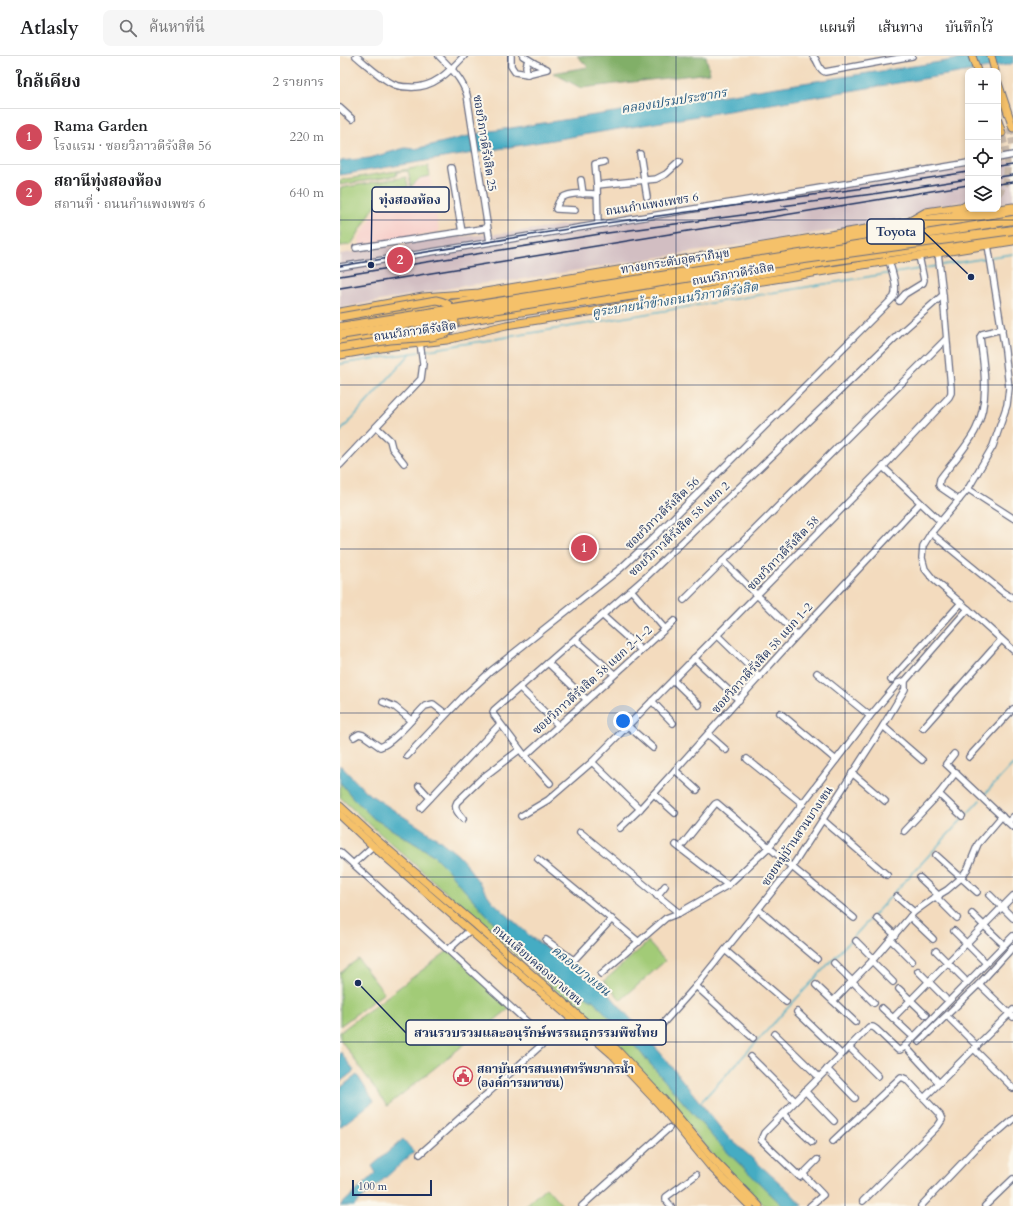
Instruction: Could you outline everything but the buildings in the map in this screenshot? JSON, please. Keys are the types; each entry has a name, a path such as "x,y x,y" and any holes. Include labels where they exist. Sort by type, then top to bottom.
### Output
{"highway":[{"name":"ถนนวิภาวดีรังสิต","path":"340,323 1013,211"},
{"name":"ทางยกระดับอุตราภิมุข","path":"340,327 1013,220"},
{"name":"ทางยกระดับอุตราภิมุข","path":"340,335 775,264 1013,230"},
{"name":"ถนนวิภาวดีรังสิต","path":"340,342 504,314 643,294 830,261 1013,235"},
{"path":"640,272 688,259"},
{"path":"643,294 699,293"}],"main road":[{"path":"972,56 976,68"},
{"path":"991,56 994,68"},
{"path":"1001,93 1011,128"},
{"path":"950,217 965,206"},
{"path":"908,222 926,212 959,207"},
{"name":"ถนนวิภาวดีรังสิต","path":"340,312 423,297 479,292 908,222 1013,207"},
{"name":"ถนนวิภาวดีรังสิต","path":"340,355 393,346 421,349 447,340 506,325 620,308 750,283 890,265 919,256 1013,241"},
{"path":"340,317 436,300 444,301 450,305 454,314 455,324 447,333 432,337 390,340 340,348"},
{"name":"ถนนเลียบคลองบางเขน","path":"340,806 663,1099 715,1161 759,1206"},
{"name":"ถนนเลียบคลองบางเขน","path":"340,815 373,846 472,927"},
{"name":"ถนนเลียบคลองบางเขน","path":"636,1075 710,1166 750,1206"}],"street":[{"path":"356,56 392,84 416,88 437,81 464,56"},
{"name":"ซอยวิภาวดีรังสิต 25","path":"439,56 452,68 465,88 490,242"},
{"path":"511,56 511,66 515,72 527,74 547,69 525,58"},
{"path":"813,56 817,60 820,69 823,72 912,56"},
{"path":"525,58 527,74"},
{"path":"340,108 352,119"},
{"path":"640,154 647,197"},
{"path":"1001,157 1013,155"},
{"path":"598,224 595,164 604,162"},
{"path":"597,185 656,179 666,174 679,162"},
{"name":"ถนนกำแพงเพชร 6","path":"340,267 965,164"},
{"path":"451,168 462,232"},
{"path":"581,180 583,194"},
{"path":"574,210 556,209 560,199 567,195 597,194"},
{"path":"356,248 488,228"},
{"path":"988,245 1002,329 1009,388 1007,405 993,446 968,489 931,533 923,546 922,558 925,569 933,579 1013,650"},
{"name":"ซอยวิภาวดีรังสิต 58","path":"521,816 548,800 592,762 945,402 951,393 938,253"},
{"path":"899,300 905,294 923,283 923,271 919,256"},
{"name":"ซอยวิภาวดีรังสิต 56","path":"407,756 446,714 491,671 621,568 661,531 894,297 895,286 890,265"},
{"name":"ซอยวิภาวดีรังสิต 58 แยก 2","path":"550,783 519,750 494,715 494,710 603,616 692,534 898,334 943,295"},
{"path":"959,500 940,487 940,479 976,430 982,413 985,378 980,337 982,334 1002,329"},
{"path":"684,600 946,338"},
{"path":"340,465 421,379 423,371 421,349"},
{"path":"376,427 390,440 392,448 404,462"},
{"path":"883,466 940,522"},
{"path":"968,489 1013,518"},
{"name":"ซอยวิภาวดีรังสิต 58 แยก 1-2","path":"620,828 654,794 920,503"},
{"path":"931,533 1004,593 1013,598"},
{"path":"723,561 797,636"},
{"path":"631,590 665,629"},
{"path":"891,680 961,603"},
{"name":"ซอยหมู่บ้านสวนบางเขน","path":"601,974 666,918 679,913 728,885 769,847 870,716 898,683 905,681 968,609"},
{"path":"603,616 641,650"},
{"name":"ซอยวิภาวดีรังสิต 58 แยก 2-1-2","path":"524,756 674,621"},
{"path":"717,635 760,677"},
{"path":"576,639 614,674"},
{"path":"923,728 1001,640"},
{"path":"694,658 739,700"},
{"path":"548,663 586,699"},
{"path":"817,673 870,716"},
{"path":"673,680 699,705"},
{"name":"ซอยหมู่บ้านสวนบางเขน","path":"658,1029 759,910 792,867 883,726 905,689 905,681"},
{"path":"520,688 558,725"},
{"path":"652,701 673,723"},
{"path":"384,702 395,707 411,720"},
{"path":"354,737 359,734 363,735 376,745 380,747 384,746 394,738 425,706 430,704 446,714"},
{"path":"969,757 1013,709"},
{"path":"780,713 836,760"},
{"path":"421,808 500,724"},
{"path":"628,726 653,748"},
{"path":"883,726 922,760"},
{"path":"708,734 726,750"},
{"path":"463,819 456,810 455,806 457,802 481,779 519,750"},
{"path":"954,754 946,764 1011,825"},
{"path":"747,759 803,804"},
{"path":"592,762 640,809"},
{"path":"675,770 697,790"},
{"path":"904,831 939,794 956,772"},
{"path":"852,773 885,801"},
{"path":"419,786 430,798"},
{"path":"654,794 675,813"},
{"path":"939,794 962,816"},
{"path":"728,885 680,844 717,803 854,918"},
{"path":"833,1001 891,940 912,915 961,878 968,868 978,844 1002,816"},
{"path":"1011,825 1013,817"},
{"path":"823,820 887,875"},
{"path":"580,832 679,913"},
{"path":"354,864 373,846"},
{"path":"340,852 547,1040 420,1154"},
{"path":"936,855 977,892"},
{"path":"538,859 638,942"},
{"path":"920,878 957,918"},
{"path":"657,896 665,886"},
{"path":"990,895 1013,918"},
{"path":"893,1018 1013,896"},
{"path":"898,897 933,939"},
{"path":"759,910 817,959"},
{"path":"972,914 1001,942"},
{"path":"877,918 895,935"},
{"path":"546,940 572,959 575,959 612,919"},
{"path":"448,950 472,927"},
{"path":"954,931 984,961"},
{"path":"817,1160 800,1177 761,1140 764,1133 869,1027 873,1027 898,1050 900,1050 1013,936"},
{"path":"891,940 912,961"},
{"path":"856,941 893,982"},
{"path":"919,1042 979,984 1013,947"},
{"path":"725,950 786,1002"},
{"path":"936,951 964,979"},
{"path":"834,963 874,1003"},
{"path":"918,971 945,998"},
{"path":"924,1098 975,1047 1012,1014 979,984"},
{"path":"816,985 855,1022"},
{"path":"696,986 753,1038"},
{"path":"899,989 926,1015"},
{"path":"882,1008 910,1034"},
{"path":"797,1012 841,1054"},
{"path":"950,1019 1013,1088"},
{"path":"775,1034 819,1077"},
{"path":"905,1046 939,1083"},
{"path":"849,1047 878,1076"},
{"path":"751,1057 795,1101"},
{"path":"827,1069 855,1098"},
{"path":"833,1141 901,1077 906,1079 940,1115 942,1120 940,1123 863,1201"},
{"path":"805,1091 834,1121"},
{"path":"783,1114 812,1142"},
{"path":"921,1206 981,1143 998,1132 1013,1119"},
{"path":"582,1206 670,1128"},
{"path":"803,1174 823,1195 810,1206"},
{"path":"670,1206 666,1200 666,1197 696,1175"},
{"path":"985,1206 1013,1179"}],"shaded area":[{"path":"1013,160 1013,202 1001,204 1001,162"},
{"path":"965,167 965,210 962,211 960,202 929,207 908,219 517,280 468,285 340,308 340,254 453,237 507,233 854,185"},
{"path":"430,176 439,232 360,246 359,238 381,202 398,200 420,178"}],"green space":[{"path":"577,56 706,56 710,73 581,88 553,73 588,67"},
{"path":"428,166 430,176 420,178 411,187 408,171 397,172 396,176 340,185 340,180"},
{"path":"406,177 408,186 402,193 396,197 378,201 351,245 340,246 340,188"},
{"path":"340,782 353,798 373,818 432,854 497,926 549,974 594,1001 623,1032 718,1143 783,1206 765,1206 718,1161 647,1077 619,1047 347,804 340,797"},
{"path":"648,942 665,961 621,1000 604,981"},
{"path":"449,950 510,1008 387,1106 340,1039 340,1032"},
{"path":"358,959 384,993 340,1026 340,973"},
{"path":"546,1187 563,1206 525,1206"}],"water":[{"path":"979,56 1013,56 1013,64 989,68 965,68 965,72 340,175 340,161 370,158 405,148 415,149 485,132"},
{"path":"340,765 366,792 438,839 458,855 492,901 531,937 609,994 663,1056 726,1135 789,1191 803,1206 783,1206 718,1143 623,1032 594,1001 549,974 497,926 432,854 373,818 353,798 340,782"},
{"path":"340,1051 354,1071 340,1082"},
{"path":"357,1075 374,1101 340,1127 340,1088"},
{"path":"403,1139 414,1152 354,1206 340,1206 376,1173 372,1166"}],"waterway":[{"name":"คูระบายน้ำข้างถนนวิภาวดีรังสิต","path":"991,257 1013,254"},
{"name":"คูระบายน้ำข้างถนนวิภาวดีรังสิต","path":"942,265 987,258"},
{"name":"คูระบายน้ำข้างถนนวิภาวดีรังสิต","path":"924,268 938,266"},
{"name":"คูระบายน้ำข้างถนนวิภาวดีรังสิต","path":"894,273 920,269"},
{"name":"คูระบายน้ำข้างถนนวิภาวดีรังสิต","path":"423,351 891,273"},
{"name":"คูระบายน้ำข้างถนนวิภาวดีรังสิต","path":"340,364 419,352"},
{"path":"340,432 411,353"},
{"path":"984,795 1013,764"},
{"path":"699,1104 980,800"}],"tunnel":[{"path":"1010,128 1013,147"},
{"path":"1001,190 1006,180 1007,173 1002,133"}],"railway":[{"path":"1001,167 1013,165"},
{"path":"340,266 599,224 872,187 965,172"},
{"path":"1001,177 1013,175"},
{"path":"782,206 965,179"},
{"path":"1001,184 1013,182"},
{"path":"340,288 965,185"},
{"path":"340,276 600,234 788,209"}],"place":[{"name":"สถานีทุ่งสองห้อง","path":"400,260"},
{"name":"ทุ่งสองห้อง","path":"371,265"},
{"name":"Toyota","path":"971,277"},
{"name":"Rama Garden","path":"584,548"},
{"name":"สวนรวบรวมและอนุรักษ์พรรณธุกรรมพืชไทย","path":"358,983"},
{"name":"สถาบันสารสนเทศทรัพยากรน้ำ (องค์การมหาชน)","path":"463,1076"}],"water label":[{"name":"คลองเปรมประชากร","path":"674,101"},
{"name":"คลองบางเขน","path":"581,971"}]}
